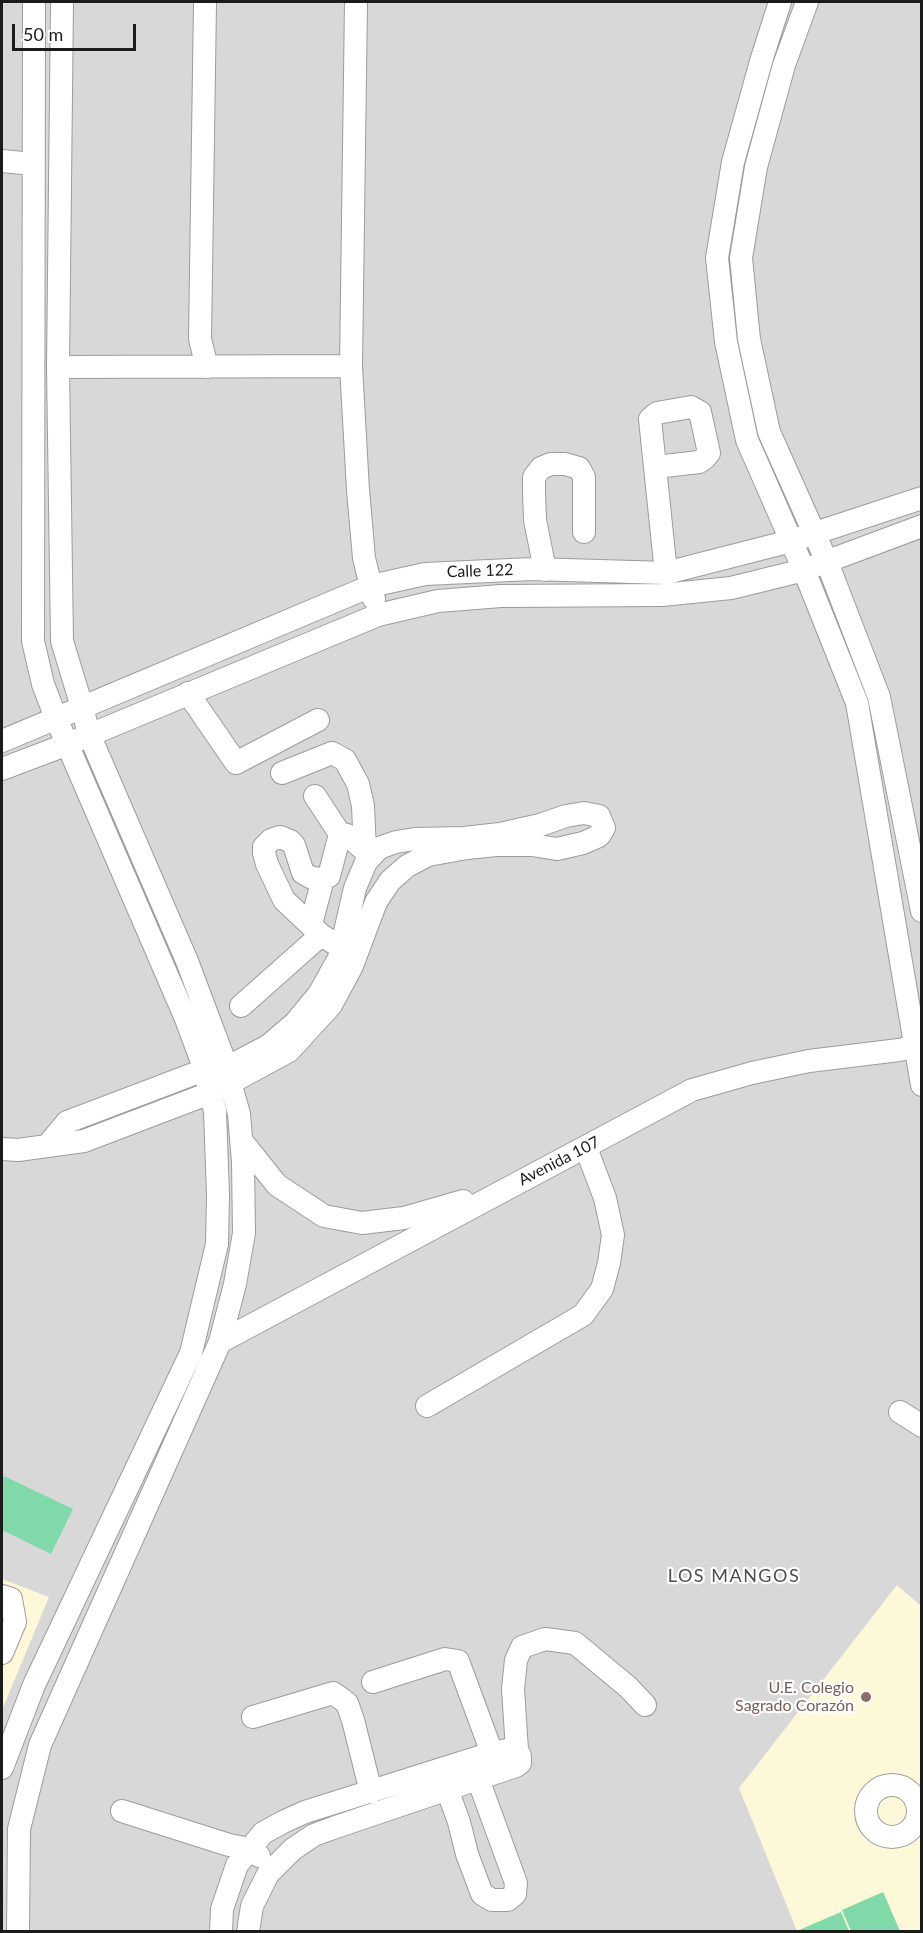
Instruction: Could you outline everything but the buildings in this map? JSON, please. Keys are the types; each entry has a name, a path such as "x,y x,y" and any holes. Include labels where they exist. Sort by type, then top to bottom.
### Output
{"street":[{"path":"18,1932 19,1829 40,1745 220,1342 235,1284 244,1233 243,1162 239,1114 220,1074 186,1019 56,718 43,684 33,641 34,2"},
{"path":"62,2 58,367 62,641 89,734 187,961 220,1074"},
{"path":"205,2 200,339 207,367"},
{"path":"356,2 351,366 364,558 378,615"},
{"path":"780,2 733,162 717,258 726,342 747,440 804,570 857,703 919,1046 921,1085"},
{"path":"807,2 784,65 756,167 741,258 749,339 769,432 827,562 879,697 921,911"},
{"path":"2,161 33,164"},
{"path":"58,367 351,366"},
{"path":"33,413 59,413"},
{"path":"545,570 535,520 534,477 541,468 551,464 579,468 584,477 584,532"},
{"path":"656,467 666,573"},
{"name":"Calle 122","path":"2,741 371,586 425,574 545,570 666,573 815,534 921,498"},
{"name":"Calle 122","path":"2,769 68,744 378,615 438,601 501,596 662,596 731,588 804,570 921,526"},
{"path":"188,693 236,763 318,720"},
{"path":"2,1149 18,1150 84,1141 210,1093 220,1074 268,1046 295,1023 319,994 339,958 355,888 366,862 368,853 363,806 358,784 345,760 333,753 282,773"},
{"path":"315,796 340,834 329,876 323,879 312,878 303,873 294,845 280,837 271,840 264,847 264,853 284,900 316,929 342,948"},
{"path":"340,834 347,834 368,853"},
{"path":"47,1146 67,1122 289,1051 331,1005 352,966 376,902 390,880 406,866 428,855 540,836 500,834 464,838 415,839 396,842 368,853"},
{"path":"242,1006 316,929 323,879"},
{"name":"Avenida 107","path":"220,1342 692,1090 809,1060 919,1046"},
{"path":"2,1768 2,1763 39,1674 191,1353 217,1244 215,1111 210,1093"},
{"path":"241,1140 278,1185 324,1216 362,1223 404,1218 505,1189"},
{"path":"427,1406 583,1315 602,1288 609,1263 613,1234 605,1198 586,1148"},
{"path":"900,1412 921,1426"},
{"path":"2,1596 10,1599 15,1622 2,1653"},
{"path":"248,1932 252,1906 268,1874 293,1849 314,1835 520,1763 513,1689 516,1660 522,1647 545,1639 574,1643 628,1687 645,1705"},
{"path":"373,1682 445,1659 458,1661 489,1744 489,1754"},
{"path":"253,1717 333,1694 347,1702 371,1792"},
{"path":"221,1932 222,1909 237,1865 262,1833 305,1812 489,1754 517,1750"},
{"path":"2,1763 33,1777"},
{"path":"447,1789 482,1894 492,1900 508,1900 515,1894 516,1883 478,1779"},
{"path":"122,1811 228,1845 250,1849 275,1868"}],"shaded area":[{"path":"2,2 921,2 921,1931 2,1931"},
{"path":"2,1579 49,1597 2,1710"},
{"name":"U.E. Colegio Sagrado Corazón","path":"897,1585 921,1606 921,1931 797,1931 739,1788"}],"green space":[{"path":"4,1476 73,1509 51,1554 2,1530 2,1481"},
{"path":"883,1892 900,1931 851,1931 842,1910"},
{"path":"841,1912 849,1931 799,1930"}],"place":[{"name":"U.E. Colegio Sagrado Corazón","path":"866,1697"}],"district":[{"name":"LOS MANGOS","path":"734,1576"}]}
